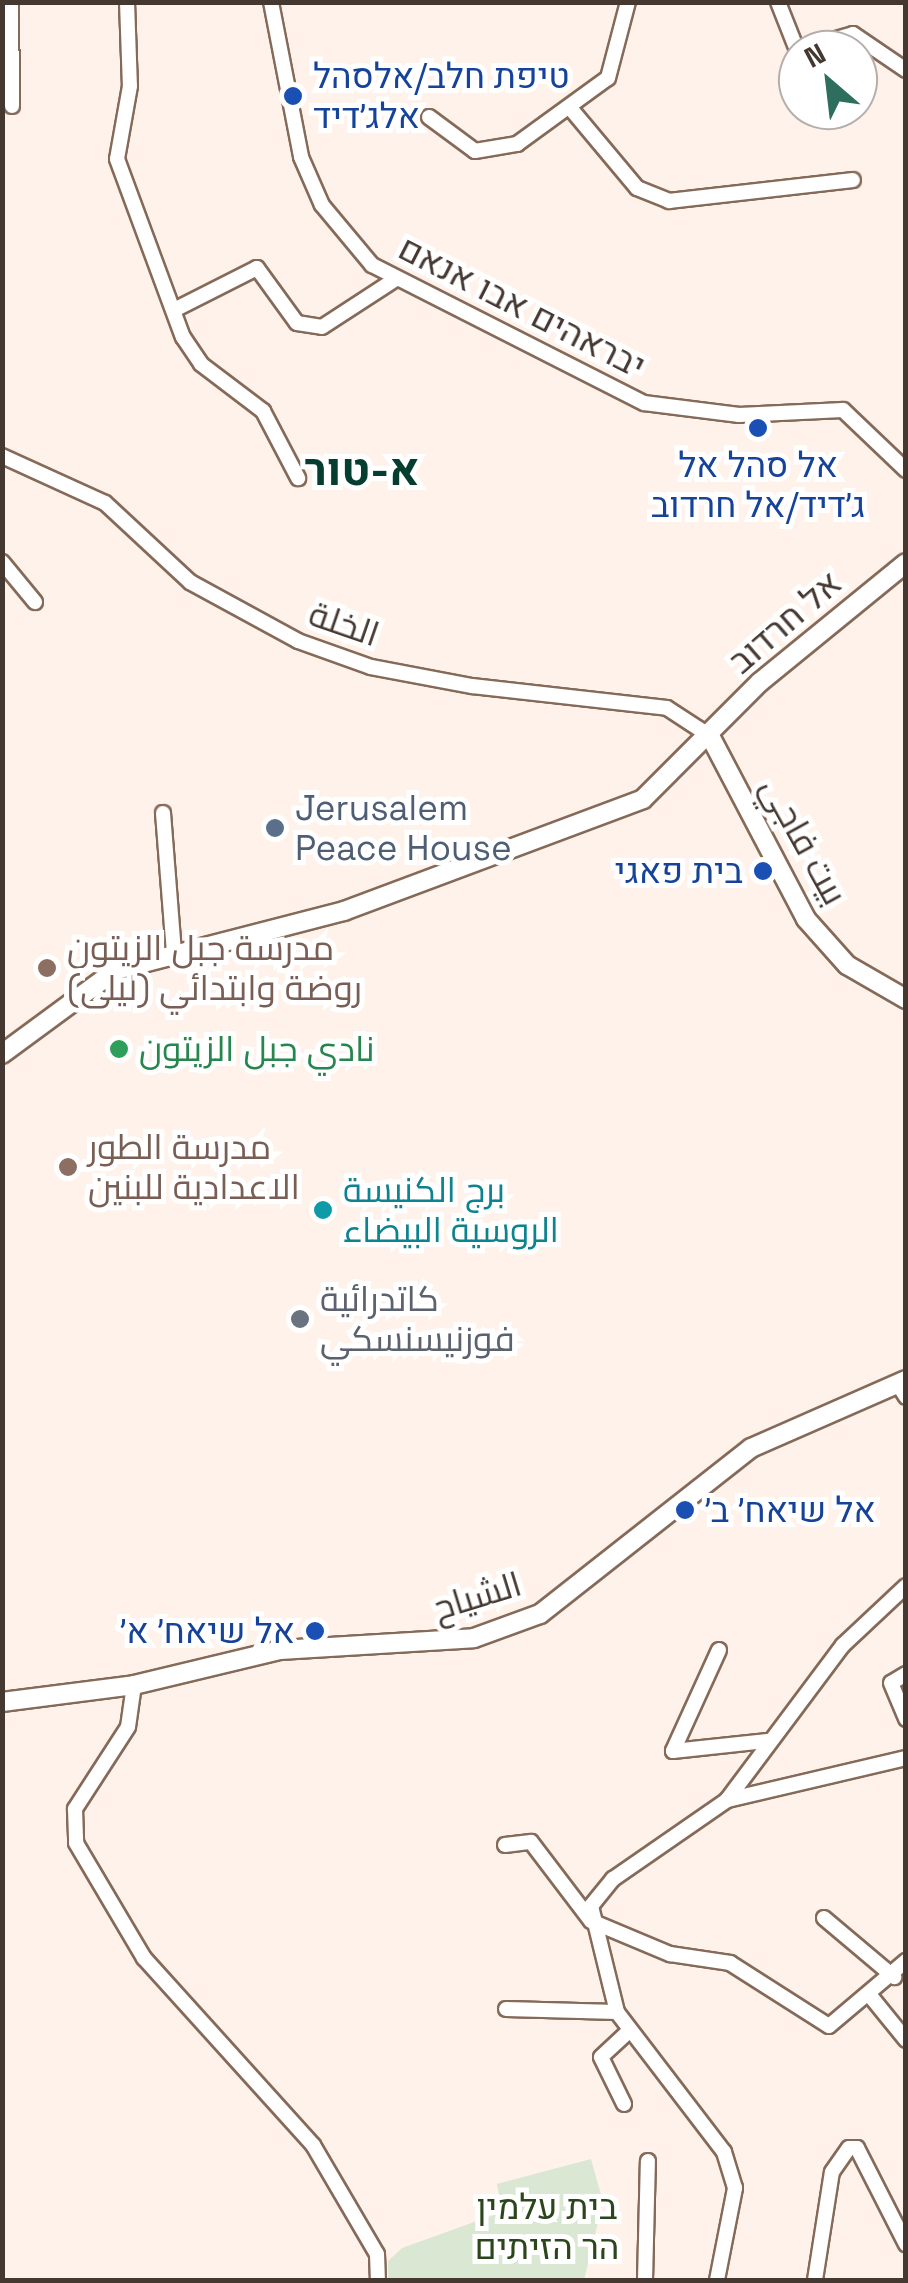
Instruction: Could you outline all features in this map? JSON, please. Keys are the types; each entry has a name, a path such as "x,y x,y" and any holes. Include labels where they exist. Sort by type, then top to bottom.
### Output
{"street":[{"path":"11,2 12,106"},
{"path":"127,2 130,86 117,159 174,310 201,364 264,411 298,478"},
{"name":"יבראהים אבו אנאם","path":"271,2 290,118 322,205 394,280 644,403 739,415 842,410 906,470"},
{"path":"429,117 458,142 491,152 571,110 608,78 628,2"},
{"path":"778,2 797,50 852,34 906,70"},
{"path":"571,110 637,188 670,201 853,180"},
{"path":"174,310 257,268 297,323 322,327 394,280"},
{"name":"الخلة","path":"2,456 105,502 190,582 298,641 455,682 666,708 710,736"},
{"path":"2,562 34,602"},
{"name":"אל חרדוב","path":"2,1054 116,970 344,911 554,836 643,799 906,563"},
{"name":"بيت فاجي","path":"710,736 806,919 848,965 906,999"},
{"path":"163,813 174,952"},
{"name":"الشياح","path":"2,1702 134,1685 311,1646 443,1645 540,1614 735,1458 903,1387"},
{"path":"717,2280 735,2188 724,2152 628,2032 617,2012 590,1906 612,1879 726,1800 843,1645 906,1586"},
{"path":"718,1650 673,1751 767,1741"},
{"path":"906,1674 891,1682 906,1718"},
{"path":"134,1685 128,1727 75,1809 76,1843 144,1958 313,2144 376,2254 378,2280"},
{"path":"726,1800 906,1758"},
{"path":"506,1844 531,1842 591,1921 670,1954 730,1963 829,2026 872,1998 906,1961"},
{"path":"824,1918 894,1978"},
{"path":"872,1998 906,2040"},
{"path":"506,2009 617,2012"},
{"path":"624,2104 601,2057 628,2032"},
{"path":"815,2280 832,2172 848,2148 858,2148 906,2244"},
{"path":"645,2280 648,2161"}],"green space":[{"name":"בית עלמין הר הזיתים","path":"591,2159 603,2202 584,2280 388,2280 388,2261 402,2248 502,2212 497,2184"}],"place":[{"name":"טיפת חלב/אלסהל אלג׳דיד","path":"293,96"},
{"name":"אל סהל אל ג׳דיד/אל חרדוב","path":"758,428"},
{"name":"Jerusalem Peace House","path":"275,828"},
{"name":"בית פאגי","path":"763,871"},
{"name":"مدرسة جبل الزيتون (ليلى) روضة وابتدائي","path":"47,968"},
{"name":"نادي جبل الزيتون","path":"119,1049"},
{"name":"مدرسة الطور الاعدادية للبنين","path":"68,1167"},
{"name":"برج الكنيسة الروسية البيضاء","path":"323,1210"},
{"name":"كاتدرائية فوزنيسنسكي","path":"300,1319"},
{"name":"אל שיאח׳ ב׳","path":"685,1510"},
{"name":"אל שיאח׳ א׳","path":"315,1631"}],"district":[{"name":"א-טור","path":"362,470"}]}
